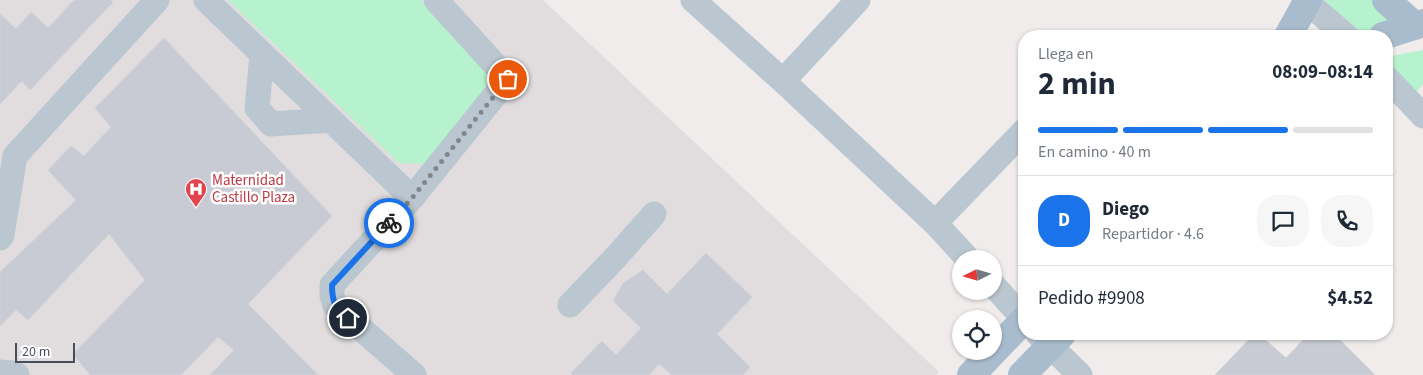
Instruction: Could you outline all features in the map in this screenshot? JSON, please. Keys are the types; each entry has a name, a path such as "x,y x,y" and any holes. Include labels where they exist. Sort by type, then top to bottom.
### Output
{"main road":[{"path":"1386,0 1419,25"},
{"path":"1291,30 1307,1"},
{"path":"1393,33 1419,25"},
{"path":"1002,342 1018,325"},
{"path":"1022,375 1048,340"},
{"path":"971,375 985,360"}],"street":[{"path":"0,238 15,156 157,0"},
{"path":"206,0 412,198"},
{"path":"414,375 335,306 332,296 332,285 412,198 508,79 436,0"},
{"path":"693,0 935,223 960,250"},
{"path":"783,81 858,0"},
{"path":"1307,1 1339,30"},
{"path":"262,54 257,108 271,124 331,120"},
{"path":"1393,84 1422,113"},
{"path":"935,223 1018,138"},
{"path":"570,305 654,214"},
{"path":"1002,295 1018,312"},
{"path":"1052,340 1080,375"},
{"path":"0,372 16,375"}],"shaded area":[{"path":"0,0 543,0 939,372 936,375 0,375"}],"green space":[{"path":"228,0 421,0 487,69 486,89 425,164 399,163"},
{"path":"1325,0 1373,0 1394,22 1377,30 1353,30"},
{"path":"1423,50 1423,84 1416,93 1393,69 1393,56"}],"building":[{"path":"74,0 111,0 113,2 30,90 22,81 0,104 0,14 16,29 31,12 48,28"},
{"name":"Maternidad Castillo Plaza","path":"164,38 332,216 248,304 318,375 210,375 234,350 218,337 181,375 90,375 73,354 145,280 109,234 28,320 16,310 0,326 0,272 76,200 48,170 71,146 84,156 111,127 95,108"},
{"path":"706,253 752,297 717,334 750,367 743,375 672,375 659,364 649,375 573,375 571,373 602,341 616,355 641,328 613,301 623,283 643,270 667,294"},
{"path":"1248,340 1266,340 1286,358 1303,340 1340,340 1375,375 1215,375"}],"way so far":[{"path":"389,223 412,198 508,79"}],"place":[{"name":"Maternidad Castillo Plaza","path":"196,208"}],"route":[{"path":"348,318 335,306 332,296 332,285 389,223"}]}
